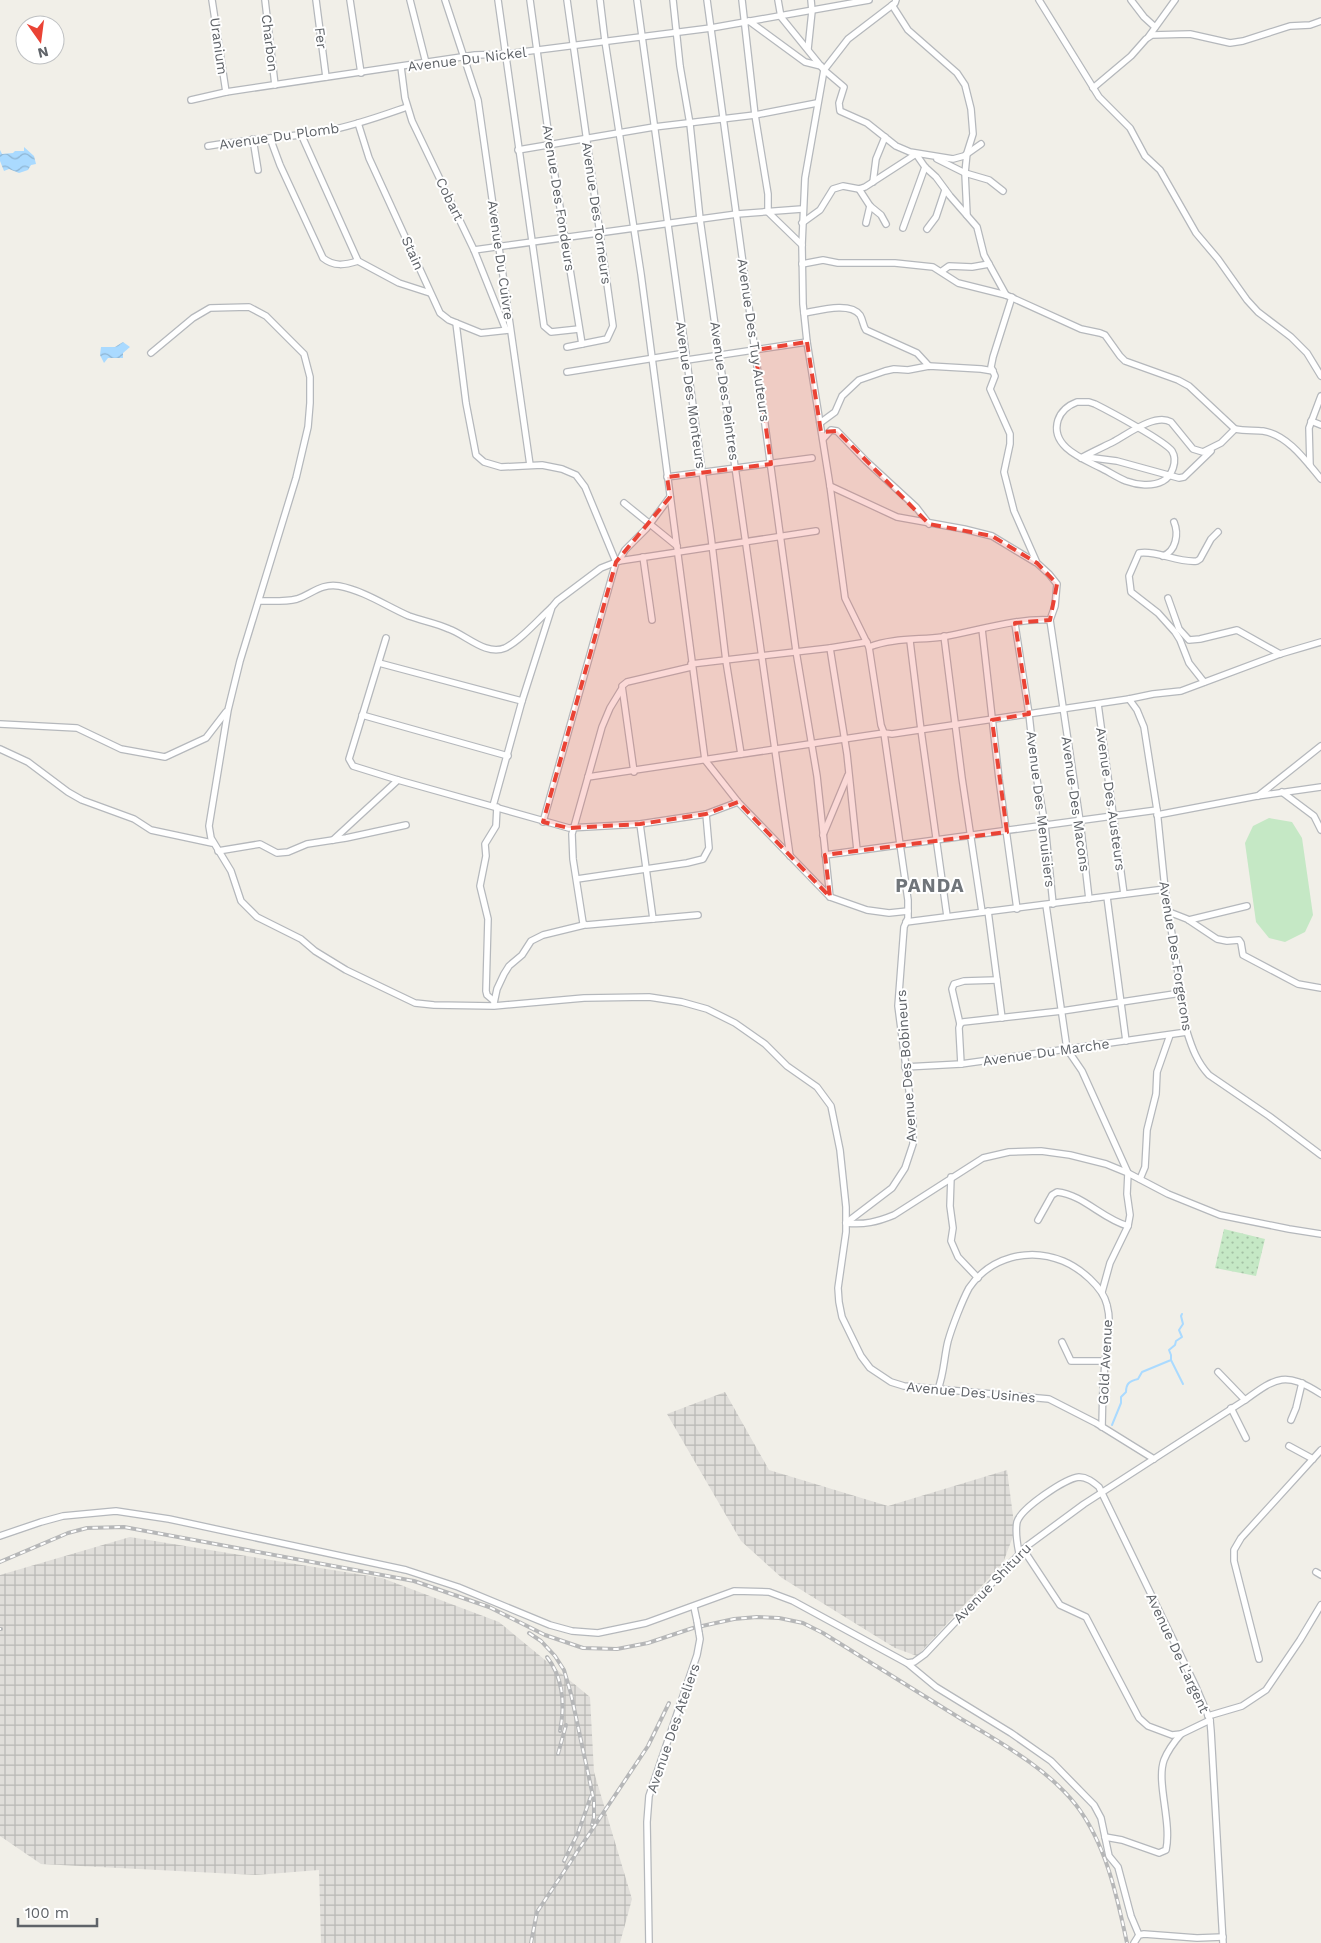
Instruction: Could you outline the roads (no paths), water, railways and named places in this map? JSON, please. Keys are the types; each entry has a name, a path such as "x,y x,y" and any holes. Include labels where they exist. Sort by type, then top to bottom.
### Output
{"street":[{"name":"Uranium","path":"212,0 226,92"},
{"name":"Charbon","path":"265,0 275,85"},
{"name":"Fer","path":"316,0 326,77"},
{"path":"350,0 361,73"},
{"path":"410,0 426,63"},
{"name":"Avenue Du Cuivre","path":"445,0 478,100 508,330 530,465"},
{"path":"498,0 544,326 551,332 579,329"},
{"name":"Avenue Des Fondeurs","path":"530,0 550,145 582,344"},
{"name":"Avenue Des Torneurs","path":"567,0 612,326 607,339 567,347"},
{"path":"600,0 634,228 678,548 704,760 738,802 830,897 867,910 889,913 908,911"},
{"name":"Avenue Des Monteurs","path":"636,0 687,360 726,661 741,754"},
{"name":"Avenue Des Peintres","path":"673,0 676,33 690,124 700,218 790,856"},
{"name":"Avenue Des Tuy Auteurs","path":"707,0 796,651 812,744 830,897"},
{"path":"742,0 747,21 755,115 768,194 768,212 802,245"},
{"path":"778,0 781,17 823,68 844,87 839,105 840,111 867,123 903,150 916,154 953,159 981,144"},
{"path":"808,49 812,10 811,0"},
{"name":"Avenue Du Nickel","path":"191,100 226,92 464,57 537,51 711,28 781,17 848,2 869,0"},
{"path":"1039,0 1093,88 1106,105 1130,128 1145,156 1160,170 1196,233 1218,258 1250,305 1291,337 1307,353 1321,376"},
{"path":"1131,0 1144,17 1156,27"},
{"path":"1093,88 1131,56 1149,36 1175,0"},
{"path":"823,68 848,39 895,1 908,30 957,73 965,85 971,109 973,134 967,153 965,173 967,215"},
{"path":"747,21 805,62 823,68"},
{"path":"1149,36 1190,34 1230,43 1243,42 1290,26 1306,26 1321,21"},
{"name":"Cobart","path":"401,67 407,107 474,250 508,330"},
{"name":"Avenue Des Bobineurs","path":"823,68 805,178 802,210 804,313 845,598 868,645 884,733 900,846 908,911 898,995 899,1018 914,1133 910,1157 892,1188 846,1223"},
{"path":"518,150 654,128 755,115 817,102"},
{"name":"Avenue Du Plomb","path":"208,146 328,131 407,107"},
{"name":"Stain","path":"358,123 372,166 440,313 456,323 486,333 508,330"},
{"path":"301,134 358,261 399,283 430,293"},
{"path":"873,182 876,159 885,137"},
{"path":"270,138 280,165 323,258 334,264 358,261"},
{"path":"253,139 258,170"},
{"path":"916,154 978,227 984,255 1009,296 991,367 995,376 990,385 991,393 1010,434 1010,444 1004,472 1006,484 1020,529 1037,563"},
{"path":"802,223 820,210 834,189 843,186 859,189 916,154"},
{"path":"928,156 965,173 989,180 1003,191"},
{"path":"903,228 925,166"},
{"path":"859,189 870,206 880,213 886,224"},
{"path":"927,229 936,217 945,190"},
{"path":"866,223 870,206"},
{"path":"474,250 700,218 802,210"},
{"path":"802,264 820,260 838,263 896,262 928,265 942,271 958,282 1009,296 1081,329 1105,335 1125,361 1190,386 1236,429 1246,432 1262,431 1283,439 1310,465 1321,479"},
{"path":"942,271 949,266 972,267 989,264"},
{"name":"Avenue Des Usines","path":"151,353 193,318 210,308 249,307 266,316 304,354 310,377 308,427 296,478 240,661 228,710 208,826 211,838 228,864 241,901 257,917 301,939 315,951 346,970 415,1003 434,1005 633,996 682,1002 707,1009 751,1033 776,1052 787,1066 817,1087 831,1106 842,1162 846,1223 838,1288 839,1302 844,1323 861,1356 874,1372 891,1382 904,1386 1049,1399 1102,1426 1154,1459"},
{"path":"804,313 831,308 844,308 853,311 859,315 866,330 917,353 929,366"},
{"path":"456,323 465,396 476,455 484,462 501,466 515,468 530,465 562,469 581,480 617,561"},
{"path":"687,360 807,342"},
{"path":"567,372 686,353"},
{"path":"820,423 835,412 842,396 860,380 884,371 894,369 908,370 929,366 992,371"},
{"path":"1310,465 1309,428 1321,396"},
{"path":"1082,402 1095,404 1137,428 1159,440 1172,451 1175,460 1170,474 1163,481 1138,485 1081,458 1064,446 1058,434 1058,421 1071,404 1082,402"},
{"path":"1081,458 1137,428 1156,421 1168,420 1175,424 1197,451 1203,452 1214,447"},
{"path":"1311,420 1321,425"},
{"path":"1081,458 1091,457 1110,460 1170,474 1179,478 1184,477 1214,447 1236,429"},
{"path":"823,439 831,430 837,431 866,461 916,507 929,524"},
{"path":"667,477 812,458"},
{"path":"584,925 572,843 574,827 602,727 622,686 627,682 691,666 796,651 910,641 1032,620 1050,620 1055,606 1057,584 1037,563 1014,548 992,536 897,517 830,486"},
{"path":"543,822 617,561 650,524 670,496"},
{"path":"624,503 678,548"},
{"path":"1163,556 1171,550 1175,543 1177,530 1174,522"},
{"path":"259,601 291,600 304,596 318,588 337,586 375,599 408,615 451,629 486,648 496,650 513,643 557,601 587,577 617,561 678,548 746,543 816,531"},
{"path":"1204,682 1188,663 1180,640 1175,632 1158,613 1134,595 1130,588 1129,576 1135,566 1138,554 1142,552 1191,561 1198,560 1211,539 1218,532"},
{"path":"643,556 652,620"},
{"path":"1168,598 1178,629 1189,640 1237,630 1280,654"},
{"path":"494,1003 486,991 488,919 480,886 486,856 485,844 496,826 495,807 522,701 552,606"},
{"name":"Avenue Des Macons","path":"1050,620 1080,820 1089,899"},
{"name":"Avenue Des Menuisiers","path":"1015,624 1030,714 1035,769 1045,825 1053,904"},
{"path":"982,629 1017,909"},
{"path":"944,636 971,836 1002,1018"},
{"path":"386,638 349,759 350,763 354,766 563,828 640,824 706,814 738,802"},
{"path":"910,641 947,916"},
{"path":"588,777 634,772 844,738 921,730 1181,691 1280,654 1321,642"},
{"path":"830,648 849,772 857,850"},
{"path":"379,663 522,701"},
{"path":"621,690 634,772"},
{"name":"Avenue Des Forgerons","path":"1129,699 1137,710 1144,727 1157,813 1165,889 1187,1032 1194,1052 1209,1075 1269,1116 1321,1155"},
{"name":"Avenue Des Austeurs","path":"1098,704 1124,894"},
{"path":"0,724 76,728 121,749 164,758 206,738 228,710"},
{"path":"362,715 508,756"},
{"path":"1258,796 1321,746"},
{"path":"0,749 28,762 82,800 134,819 151,830 212,844"},
{"path":"822,837 849,772"},
{"path":"332,841 398,780"},
{"path":"825,855 1007,832 1080,820 1157,813 1321,787"},
{"path":"1282,792 1314,816 1321,830"},
{"path":"576,879 646,870 687,863 703,858 709,848 706,814"},
{"path":"218,851 260,844 272,851 282,853 307,844 332,841 406,824"},
{"path":"640,824 653,919"},
{"path":"906,922 1165,889"},
{"path":"1107,897 1126,1041"},
{"path":"938,1390 944,1371 951,1334 965,1297 978,1278 993,1265 1008,1258 1029,1254 1038,1255 1066,1262 1102,1292 1110,1263 1128,1226 1130,1215 1127,1194 1128,1172 1082,1071 1067,1049 1046,905"},
{"path":"1189,920 1247,906"},
{"path":"1169,912 1189,920 1203,931 1220,940 1239,940 1242,945 1243,955 1298,984 1321,988"},
{"path":"494,1003 497,989 509,966 522,955 531,941 543,935 584,925 698,915"},
{"path":"961,1064 958,1032 960,1024 952,989 954,984 964,981 997,980"},
{"path":"960,1024 968,1021 1181,993"},
{"name":"Avenue Du Marche","path":"905,1067 961,1064 1187,1032"},
{"path":"1140,1179 1145,1167 1146,1130 1156,1094 1157,1072 1170,1034"},
{"path":"846,1223 866,1224 878,1222 894,1215 951,1177 994,1154 1041,1151 1084,1158 1128,1172 1168,1194 1220,1215 1321,1234"},
{"path":"951,1177 950,1206 953,1228 951,1241 958,1257 978,1278"},
{"path":"1038,1220 1052,1195 1057,1192 1080,1200 1128,1226"},
{"name":"Gold Avenue","path":"1102,1292 1108,1309 1102,1426"},
{"path":"1062,1342 1071,1362 1105,1361"},
{"path":"1218,1372 1245,1400"},
{"name":"Avenue Shituru","path":"907,1663 914,1662 926,1654 1021,1551 1060,1520 1245,1400 1266,1384 1289,1379 1302,1383 1321,1394"},
{"path":"1291,1420 1302,1383"},
{"path":"1231,1408 1246,1438"},
{"path":"1290,1446 1313,1459"},
{"path":"1259,1659 1234,1561 1234,1550 1241,1538 1321,1450"},
{"path":"1103,1492 1100,1487 1088,1479 1076,1478 1035,1501 1025,1510 1018,1521 1017,1537 1021,1551 1060,1605 1086,1617 1139,1718 1148,1726 1157,1730 1172,1735 1181,1734"},
{"name":"Avenue De L'argent","path":"1103,1492 1209,1718 1215,1784 1223,1940"},
{"path":"0,1536 63,1516 116,1511 169,1519 406,1570 458,1587 550,1625 598,1633 646,1623 734,1591 769,1592 799,1604 907,1663 936,1687 1011,1733 1050,1761 1094,1806 1101,1818 1109,1856 1118,1867 1131,1916 1139,1935"},
{"path":"1105,1837 1122,1840 1159,1852 1166,1850 1168,1827 1162,1775 1163,1762 1172,1744 1181,1734 1209,1718 1242,1706 1261,1694 1274,1679 1319,1612 1321,1605"},
{"name":"Avenue Des Ateliers","path":"649,1943 647,1822 649,1796 697,1655 700,1639 694,1607"},
{"path":"1139,1935 1223,1940"},
{"path":"1134,1943 1139,1935"}],"water":[{"path":"24,147 34,156 36,164 31,165 28,170 19,173 9,169 4,171 0,161 0,150 2,154 13,153 15,151 24,151"},
{"path":"123,342 130,347 123,353 123,358 108,358 104,363 100,355 101,347 115,347"}],"waterway":[{"path":"1112,1425 1121,1403 1121,1397 1126,1392 1129,1383 1138,1379 1142,1372 1171,1360 1169,1350 1182,1337 1179,1330 1183,1324 1182,1314"},
{"path":"1171,1360 1183,1384"}],"railway":[{"path":"0,1562 68,1533 87,1528 124,1527 414,1581 489,1607 545,1635 583,1648 617,1649 648,1643 693,1628 734,1619 779,1618 803,1623 823,1633 1021,1756 1064,1791 1086,1820 1103,1853 1119,1907 1127,1943"},
{"path":"529,1633 541,1641 555,1656 564,1670 594,1801 592,1825"},
{"path":"547,1657 557,1674 562,1692 563,1702 560,1731"},
{"path":"531,1943 537,1912 648,1746 669,1703"},
{"path":"558,1754 566,1725"},
{"path":"564,1861 578,1833 591,1796"}],"district":[{"name":"PANDA","path":"930,885"}]}
